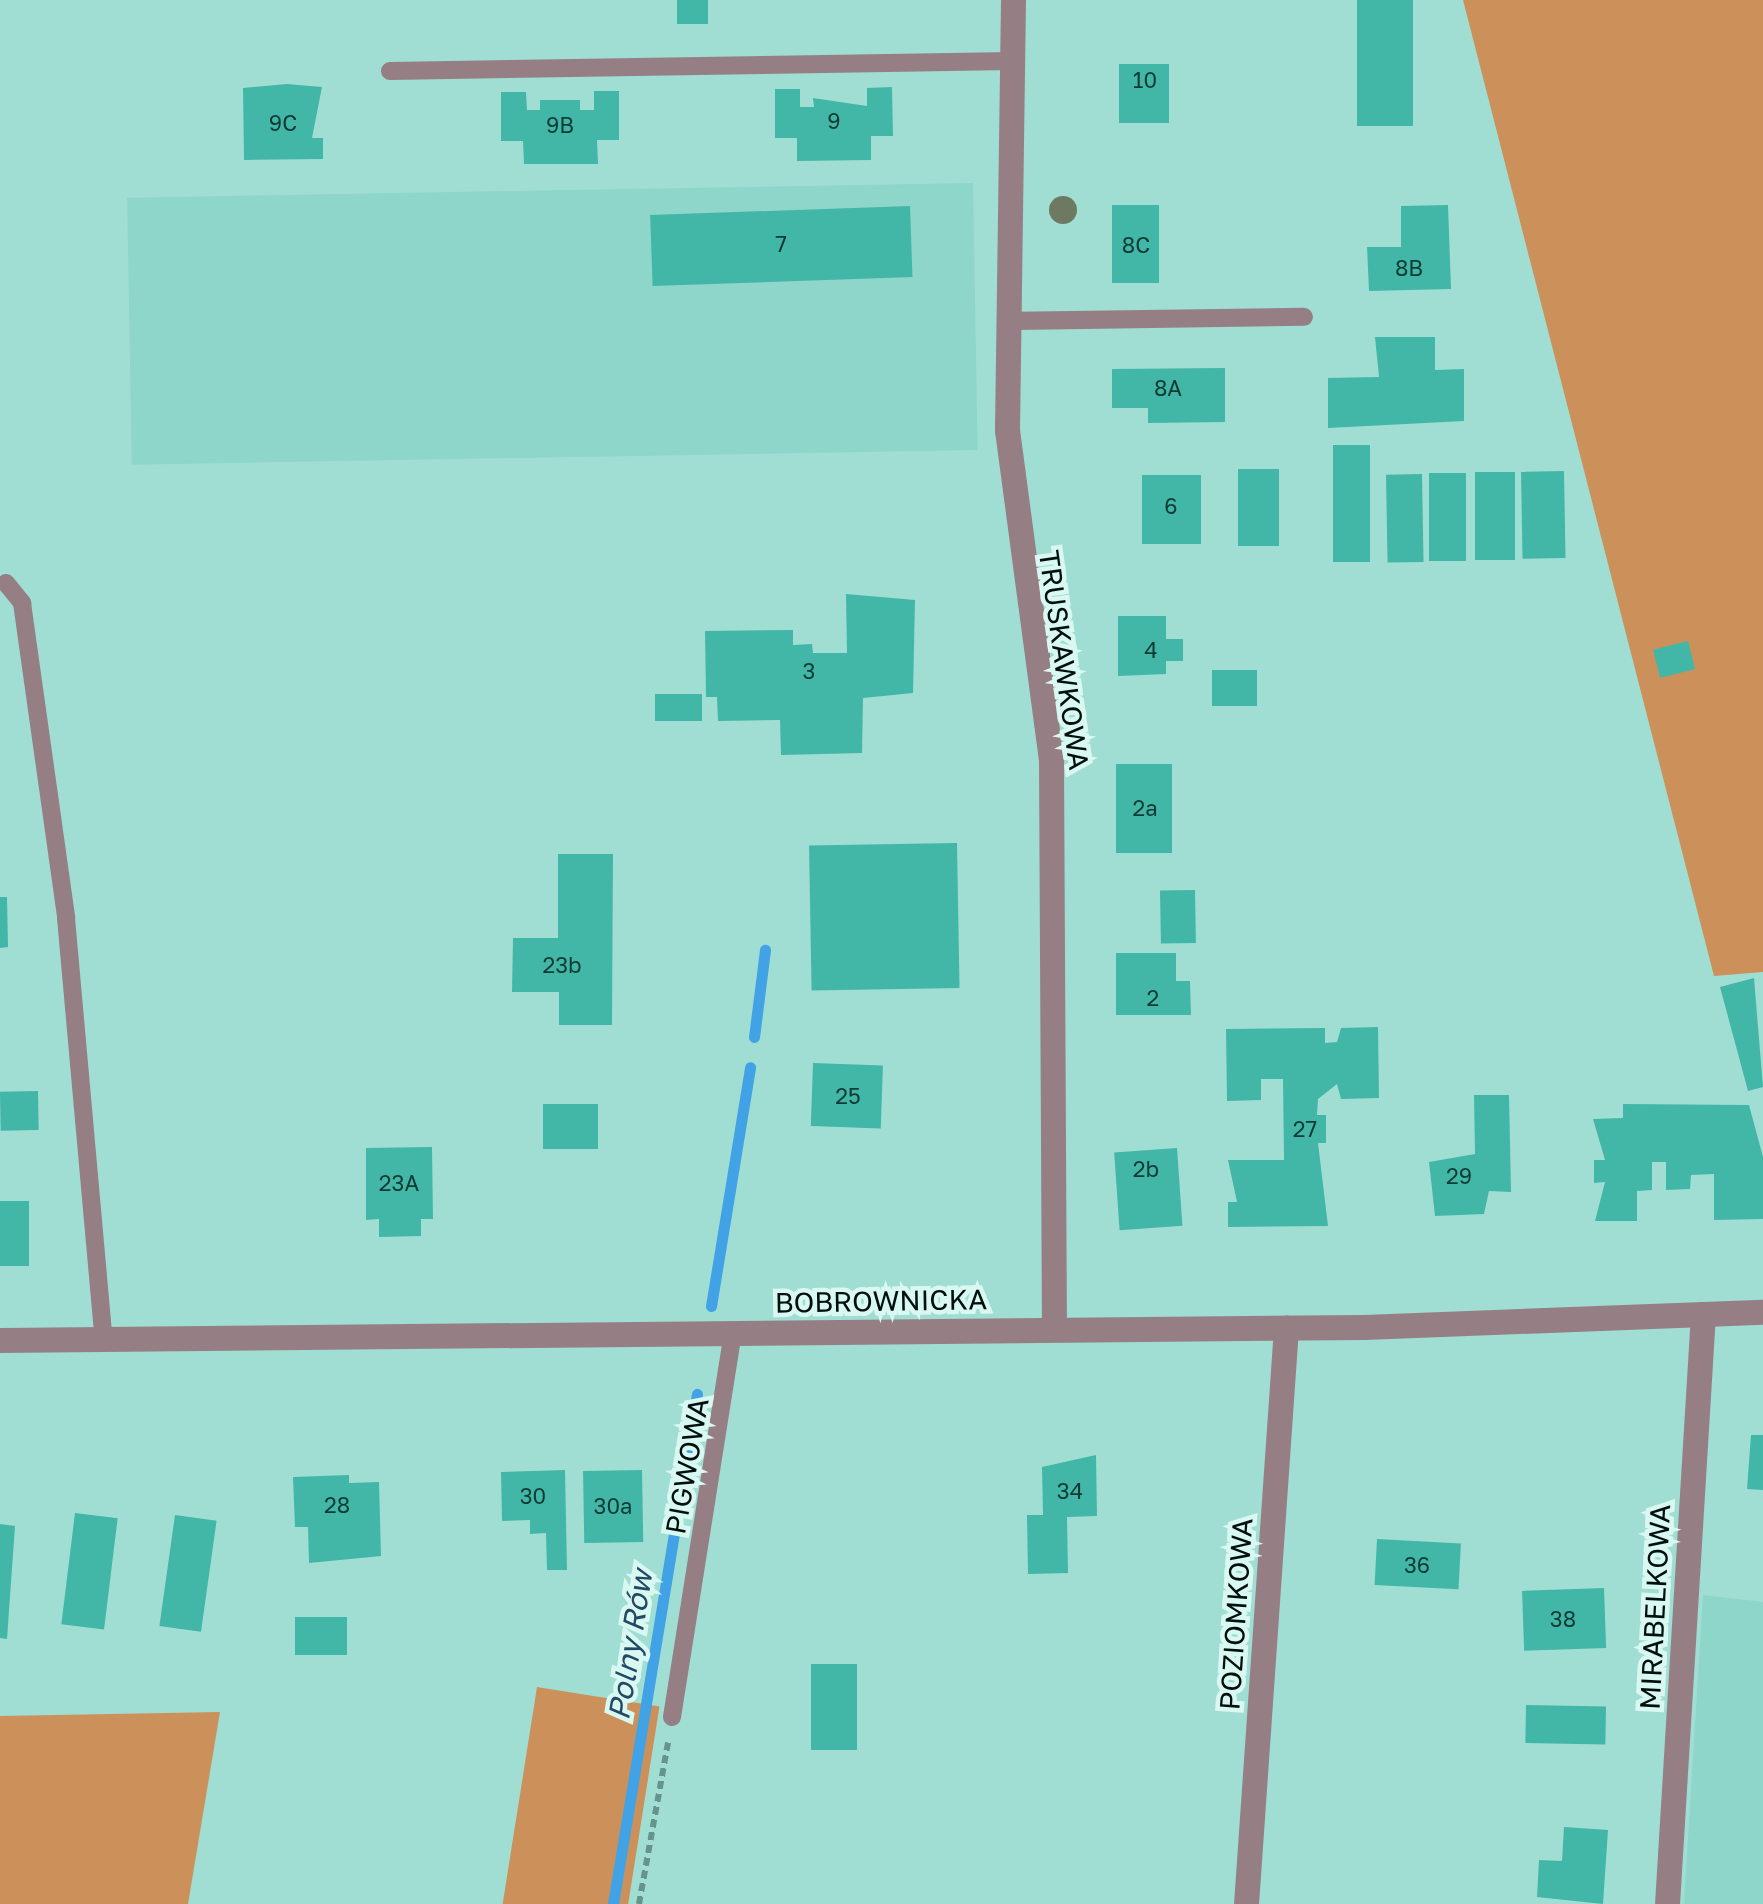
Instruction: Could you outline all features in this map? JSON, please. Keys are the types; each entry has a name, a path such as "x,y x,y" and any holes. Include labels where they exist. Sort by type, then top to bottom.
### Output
{"street":[{"name":"TRUSKAWKOWA","path":"1013,0 1007,321 1016,531 1051,761 1054,1328"},
{"name":"BOBROWNICKA","path":"0,1340 104,1342 1286,1327 1763,1312"},
{"name":"MIRABELKOWA","path":"1667,1904 1703,1314"},
{"name":"POZIOMKOWA","path":"1246,1904 1286,1327"}],"lane":[{"path":"390,71 1012,62"},
{"path":"1007,321 1304,317"},
{"path":"6,582 22,603 66,918 104,1342"},
{"name":"PIGWOWA","path":"672,1717 733,1333"}],"path":[{"path":"639,1904 672,1717"}],"shaded area":[{"path":"1463,0 1763,0 1763,972 1714,976"},
{"path":"973,183 978,450 132,465 127,198"},
{"path":"1703,1595 1763,1602 1763,1904 1684,1904"},
{"path":"537,1687 659,1706 628,1904 503,1904"},
{"path":"220,1712 188,1904 0,1904 0,1716"}],"building":[{"path":"677,0 708,0 708,24 677,24"},
{"path":"1357,0 1413,0 1413,126 1357,126"},
{"path":"1119,64 1169,64 1169,123 1119,123"},
{"path":"287,84 322,87 312,138 323,138 323,159 244,160 243,88"},
{"path":"892,87 893,136 871,136 871,160 797,161 797,138 775,138 775,89 800,89 800,107 814,107 813,98 867,106 867,88"},
{"path":"594,91 619,91 619,140 597,140 598,164 524,164 523,141 501,141 501,92 526,92 527,110 540,110 540,100 580,100 580,110 594,110"},
{"path":"1112,205 1159,205 1159,283 1112,283"},
{"path":"1448,205 1451,289 1369,291 1367,247 1401,247 1401,206"},
{"path":"910,206 912,277 653,286 650,215"},
{"path":"1375,337 1435,337 1435,370 1464,369 1464,421 1328,428 1328,378 1379,377"},
{"path":"1225,368 1225,422 1148,423 1148,408 1112,408 1112,369"},
{"path":"1333,445 1370,445 1370,562 1333,562"},
{"path":"1238,469 1279,469 1279,546 1238,546"},
{"path":"1564,471 1566,558 1523,559 1521,472"},
{"path":"1475,472 1515,472 1515,560 1475,560"},
{"path":"1429,473 1466,473 1466,561 1429,561"},
{"path":"1422,474 1424,562 1388,563 1386,475"},
{"path":"1142,475 1201,475 1201,544 1142,544"},
{"path":"846,594 915,600 913,693 863,698 862,753 781,755 780,720 718,721 717,697 706,697 705,631 793,630 793,645 812,644 813,653 847,653"},
{"path":"1118,616 1166,616 1166,639 1183,639 1183,661 1166,661 1166,674 1118,676"},
{"path":"1688,641 1695,669 1660,678 1653,650"},
{"path":"1212,670 1257,670 1257,706 1212,706"},
{"path":"655,694 702,694 702,721 655,721"},
{"path":"1116,764 1172,764 1172,853 1116,853"},
{"path":"957,843 960,988 812,991 809,846"},
{"path":"558,854 613,854 612,1025 559,1025 559,992 512,992 513,938 558,938"},
{"path":"1195,890 1196,943 1161,944 1160,891"},
{"path":"0,897 7,897 8,947 0,948"},
{"path":"1116,953 1176,953 1176,981 1190,981 1191,1015 1116,1015"},
{"path":"1754,978 1763,1087 1748,1091 1720,987"},
{"path":"1378,1027 1379,1098 1341,1099 1337,1084 1318,1099 1317,1115 1326,1115 1326,1143 1318,1143 1328,1226 1228,1227 1228,1202 1237,1202 1228,1160 1284,1160 1283,1079 1261,1079 1261,1100 1227,1101 1226,1029 1325,1028 1325,1043 1337,1042 1341,1028"},
{"path":"813,1063 883,1065 881,1128 811,1126"},
{"path":"38,1091 39,1130 1,1131 0,1092"},
{"path":"1474,1095 1509,1095 1511,1192 1489,1191 1484,1214 1435,1216 1429,1162 1475,1154"},
{"path":"543,1104 598,1104 598,1149 543,1149"},
{"path":"1623,1104 1749,1105 1763,1157 1763,1219 1714,1220 1714,1174 1691,1175 1690,1189 1666,1190 1666,1162 1652,1162 1652,1190 1637,1191 1637,1221 1595,1221 1605,1182 1594,1183 1594,1160 1605,1160 1593,1119 1623,1118"},
{"path":"432,1147 433,1219 421,1219 421,1236 379,1237 379,1219 366,1220 366,1148"},
{"path":"1177,1148 1182,1226 1120,1230 1114,1152"},
{"path":"0,1201 29,1201 29,1266 0,1266"},
{"path":"1751,1435 1763,1435 1763,1490 1747,1489"},
{"path":"1096,1455 1097,1516 1067,1517 1068,1573 1028,1574 1027,1515 1043,1515 1042,1467"},
{"path":"565,1470 567,1570 547,1570 546,1533 530,1534 530,1520 502,1521 501,1472"},
{"path":"642,1470 643,1542 584,1543 583,1471"},
{"path":"349,1475 349,1483 379,1482 381,1556 309,1563 308,1527 295,1527 293,1477"},
{"path":"75,1513 118,1518 104,1629 61,1624"},
{"path":"175,1515 217,1521 201,1632 159,1626"},
{"path":"0,1524 15,1526 7,1639 0,1638"},
{"path":"1377,1539 1461,1543 1458,1589 1375,1585"},
{"path":"1604,1588 1606,1648 1524,1651 1522,1591"},
{"path":"295,1617 347,1617 347,1655 295,1655"},
{"path":"811,1664 857,1664 857,1750 811,1750"},
{"path":"1526,1705 1606,1706 1605,1744 1525,1743"},
{"path":"1564,1827 1608,1830 1603,1904 1537,1897 1539,1860 1562,1861"}],"waterway":[{"path":"754,1037 765,950"},
{"path":"711,1306 750,1067"},
{"name":"Polny Rów","path":"613,1904 697,1394"}]}
